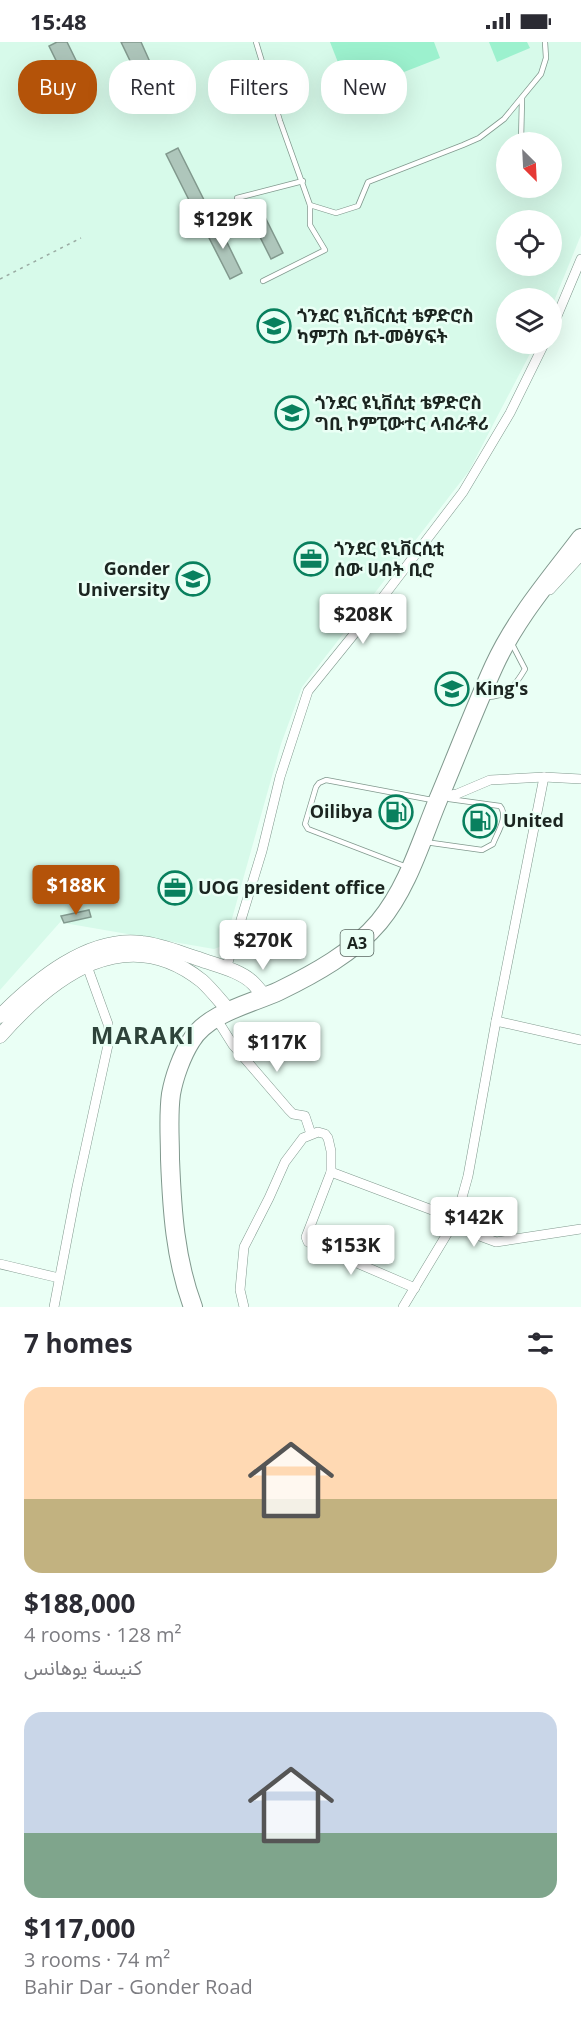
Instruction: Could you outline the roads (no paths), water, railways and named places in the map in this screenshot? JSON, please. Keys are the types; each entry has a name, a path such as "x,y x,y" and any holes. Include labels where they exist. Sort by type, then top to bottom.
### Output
{"highway":[{"name":"A3","path":"193,1307 183,1277 175,1238 171,1189 170,1110 172,1091 190,1041 202,1026 265,997 334,959 358,942 378,922 395,900 423,842 481,697 508,637 581,538"}],"street":[{"path":"562,304 581,259"},
{"path":"232,972 280,777 308,691 463,492 510,413 539,354"},
{"path":"528,607 545,596 581,556"},
{"path":"439,799 490,780 544,777 581,779"},
{"path":"403,1307 456,1219 468,1176 544,777"},
{"path":"0,1036 46,976 84,952 122,943 140,948 166,949 232,972 252,981 265,997"},
{"path":"0,1016 29,997 87,966 140,948"},
{"path":"140,948 148,955 183,968 208,987 223,1015 233,1045 293,1114 305,1116 308,1119 311,1134"},
{"path":"54,1307 108,1045 108,1024 87,966"},
{"path":"496,1021 581,1040"},
{"path":"244,1307 240,1290 244,1247 285,1162 296,1145 311,1134 318,1132 325,1134 328,1138 332,1172 306,1238 308,1242 415,1288"},
{"path":"332,1172 456,1219 477,1235 496,1242 581,1229"},
{"path":"0,1263 59,1278"}],"lane":[{"path":"256,42 274,102 303,181 310,205 310,225 325,250 263,281"},
{"path":"310,205 336,213 358,206 368,182 479,138 504,119 541,74 546,58 545,42"},
{"path":"520,132 522,98"},
{"path":"237,198 303,181"},
{"path":"481,697 496,697 506,693 514,687 525,669 508,637"},
{"path":"411,868 308,829 305,824 316,787 326,780 439,799 500,806 503,809 504,816 493,844 482,850 423,842"}],"place":[{"name":"ጎንደር ዩኒቨርሲቲ ቴዎድሮስ ካምፓስ ቤተ-መፅሃፍት","path":"274,326"},
{"name":"ጎንደር ዩኒቨሲቲ ቴዎድሮስ ግቢ ኮምፒውተር ላብራቶሪ","path":"292,413"},
{"name":"ጎንደር ዩኒቨርሲቲ ሰው ሀብት ቢሮ","path":"311,559"},
{"name":"Gonder University","path":"193,579"},
{"name":"King's","path":"452,689"},
{"name":"Oilibya","path":"396,812"},
{"name":"United","path":"480,821"},
{"name":"UOG president office","path":"175,888"}],"district":[{"name":"MARAKI","path":"143,1036"}]}
